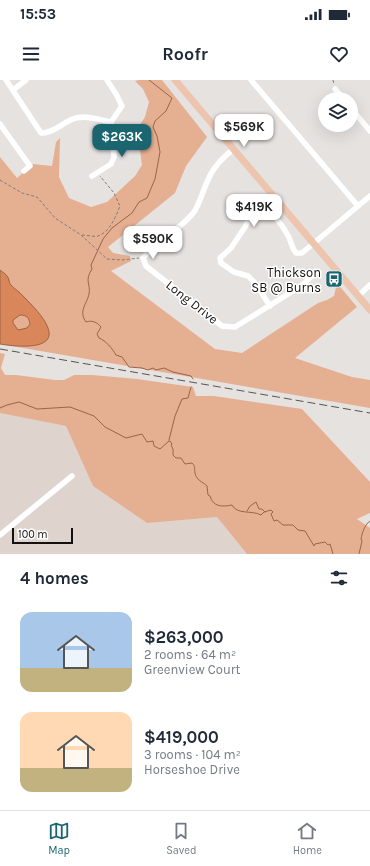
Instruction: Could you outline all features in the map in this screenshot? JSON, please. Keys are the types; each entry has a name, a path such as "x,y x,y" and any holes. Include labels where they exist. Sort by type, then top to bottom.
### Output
{"main road":[{"path":"175,80 370,310"}],"street":[{"path":"6,80 41,133 47,133 76,118 86,117 111,122"},
{"path":"13,90 26,80"},
{"path":"92,176 111,164 114,157 111,122 122,106 107,80"},
{"path":"251,80 358,206"},
{"path":"335,89 338,92"},
{"path":"358,116 370,130"},
{"path":"0,124 30,166 24,171"},
{"path":"143,258 149,250 186,221 195,211 208,178 216,165 233,149"},
{"path":"270,306 255,283 248,276 234,272 221,263 220,258 231,248 245,227 254,207 259,205 266,208 288,234 292,248 296,254 302,253 370,196"},
{"name":"Long Drive","path":"143,258 146,266 222,326 235,327 301,286 313,274"},
{"path":"358,296 370,285"},
{"path":"0,535 72,476"}],"path":[{"path":"82,235 97,236 104,232 116,217 120,206 114,193 98,172"},
{"path":"0,180 22,193 37,197 55,218 82,235 107,259 122,260 143,258"}],"shaded area":[{"path":"162,80 207,137 186,166 175,193 108,247 113,253 130,256 131,261 111,271 215,349 242,353 318,303 334,296 337,283 357,307 295,358 352,377 370,380 370,408 0,344 0,157 17,178 33,164 52,166 56,142 60,138 59,177 69,198 91,207 107,202 135,176 142,165 138,134 139,126 145,117 149,102 143,89 135,81"},
{"path":"0,270 6,274 10,284 41,315 48,328 49,336 46,341 32,346 0,344","holes":["20,315 27,317 30,324 27,328 18,330 13,323 13,320"]},
{"path":"0,353 5,354 1,368 5,375 55,380 64,380 74,375 137,379 193,387 196,396 214,396 302,409 370,482 370,513 357,519 370,528 370,554 247,554 217,517 147,523 93,486 66,426 0,413"},
{"path":"0,413 66,426 93,486 147,523 217,517 247,554 0,554"}],"waterway":[{"path":"149,80 172,98 166,111 155,121 153,127 157,136 160,152 155,179 147,198 139,202 132,213 112,228 103,239 91,265 92,269 88,277 89,294 83,314 86,322 94,322 101,327 97,334 99,338 109,345 116,355 122,357 129,367 148,370 153,368 156,370 164,368 173,372 191,376 193,379"},
{"path":"169,440 175,416 182,399 188,398 191,387"},
{"path":"0,408 19,402 37,409 70,407 94,416 105,427 126,438 142,434 147,442 153,441 154,446 160,449 170,441 172,444 173,455 176,458 181,458 185,464 193,464 197,477 207,486 208,495 213,502 221,506 232,505 237,510 261,515 264,512 271,510 273,512 271,514 274,521 277,520 283,525 293,525 298,530 305,531 314,546 315,544 325,542 328,545 330,544 333,554"},
{"path":"247,511 250,506 256,502 259,509 262,509 265,512"},
{"path":"359,554 363,531 370,521"}],"railway":[{"path":"0,349 370,413"}],"place":[{"name":"Thickson SB @ Burns","path":"334,279"}]}
